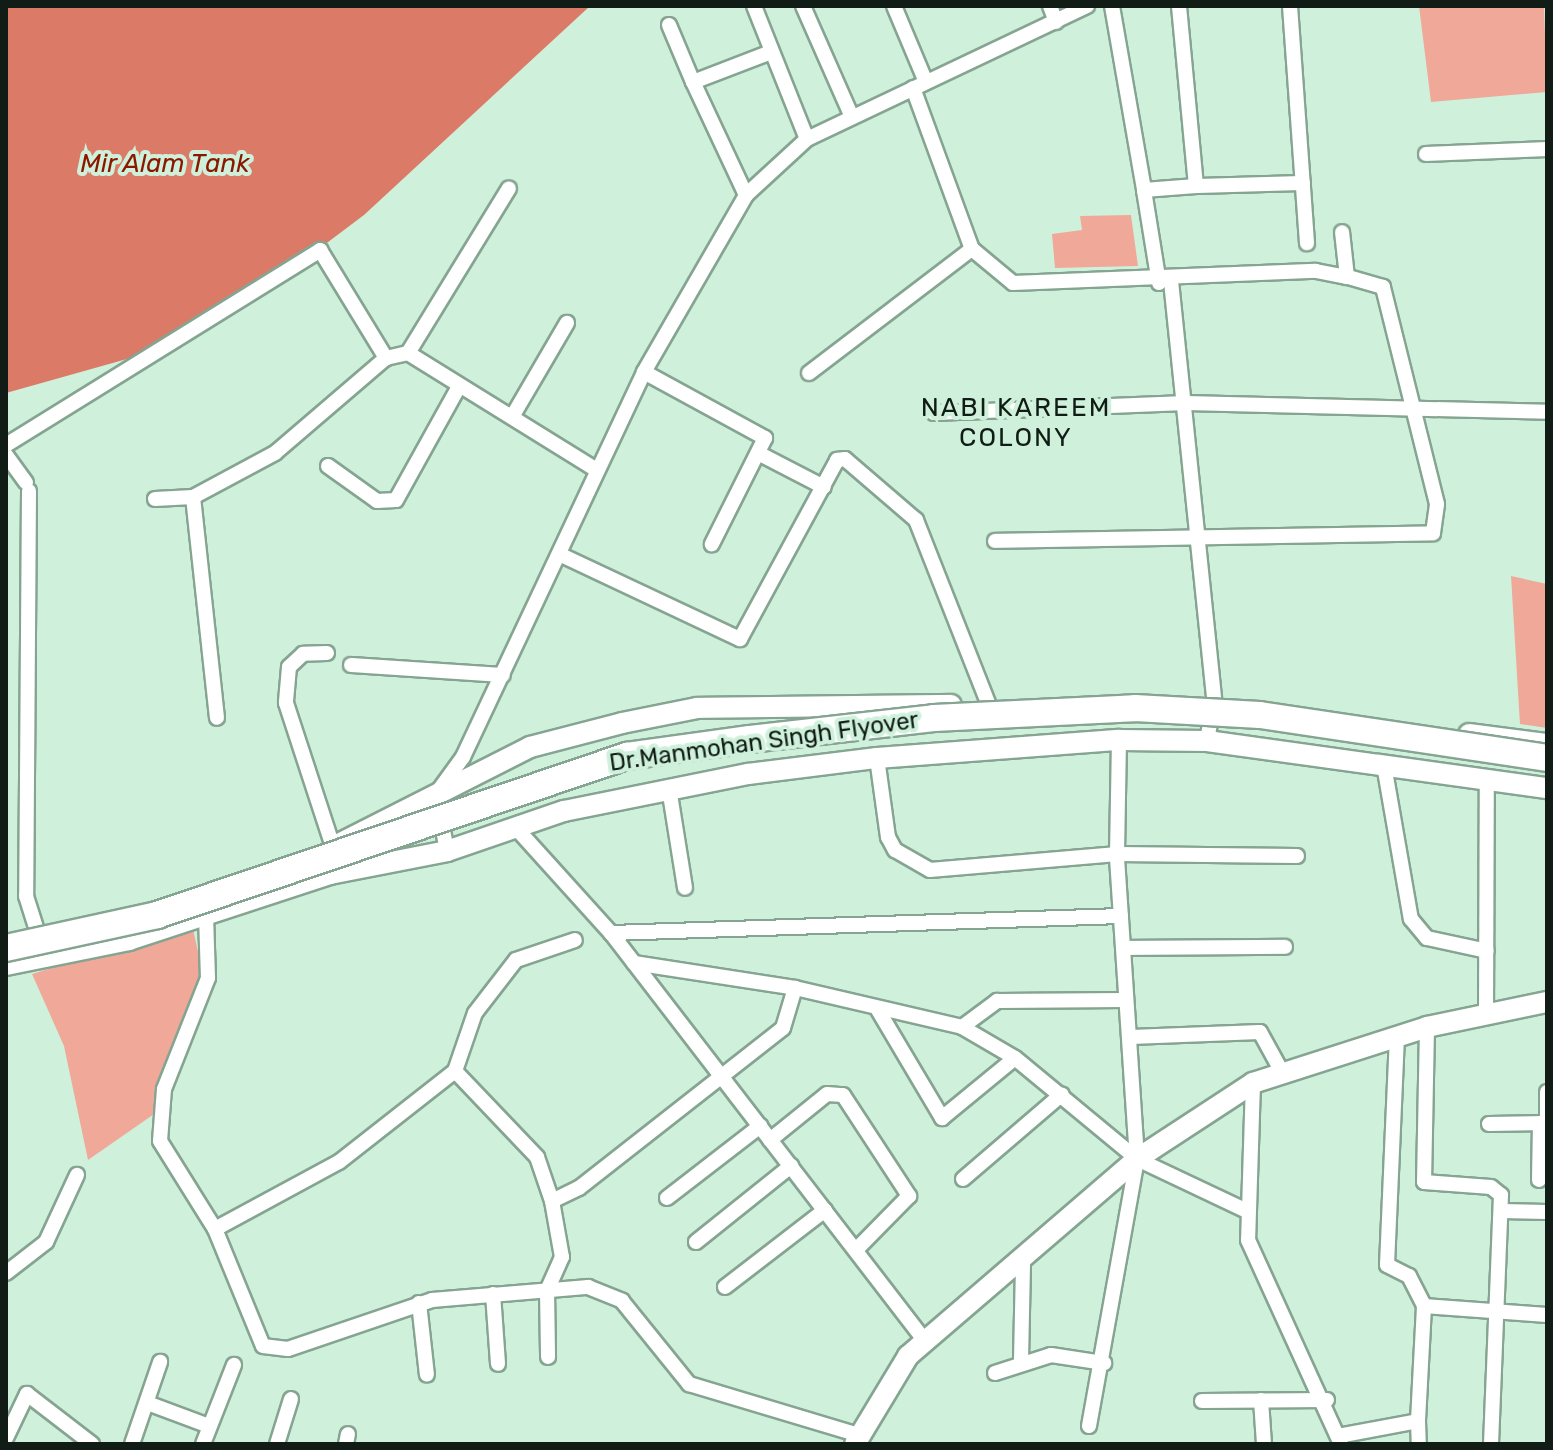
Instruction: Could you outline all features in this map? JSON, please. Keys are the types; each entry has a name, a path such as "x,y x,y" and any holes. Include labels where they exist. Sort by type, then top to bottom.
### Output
{"highway":[{"name":"Dr.Manmohan Singh Flyover","path":"6,948 157,915 627,756 750,739 934,718 1135,708 1260,715 1547,758"},
{"name":"Dr.Manmohan Singh Flyover","path":"6,959 103,940 616,776 815,744 1175,722 1547,770"}],"street":[{"path":"754,6 807,139"},
{"path":"803,6 852,117"},
{"path":"894,6 972,249 1013,283 1165,282 1316,271 1383,287 1437,504 1433,533 995,541"},
{"path":"1050,6 1056,22"},
{"path":"447,851 436,794 463,757 644,372 746,195 807,139 1087,6"},
{"path":"1112,6 1186,403 1214,700 1207,741"},
{"path":"1179,6 1196,186"},
{"path":"1290,6 1307,243"},
{"path":"669,25 746,195"},
{"path":"693,82 771,52"},
{"path":"1426,154 1547,149"},
{"path":"1144,190 1303,183"},
{"path":"155,499 193,497 275,453 386,358 408,353 509,188"},
{"path":"1342,232 1347,277"},
{"path":"809,373 972,249"},
{"path":"6,445 320,250 386,358"},
{"path":"512,417 567,323"},
{"path":"408,353 458,388 512,417 597,470"},
{"path":"644,372 761,434 758,453 712,544"},
{"path":"328,466 377,501 396,500 458,388"},
{"path":"934,413 1186,403 1547,412"},
{"path":"758,453 824,487"},
{"path":"6,455 27,487 26,896 39,937"},
{"path":"559,554 740,639 837,460 845,459 916,520 988,703"},
{"path":"193,497 217,718"},
{"path":"327,653 303,654 289,667 286,703 333,847"},
{"path":"351,665 503,675"},
{"path":"6,940 39,937 153,909 333,847 530,747 697,708 1214,700 1547,744"},
{"path":"1089,1426 1104,1363 1137,1159 1117,854 1119,740"},
{"path":"6,965 206,915 330,874 447,851 516,828 669,788 877,758 1119,740 1207,741 1547,788"},
{"path":"877,758 888,837 895,850 930,870 1117,854 1297,856"},
{"path":"1384,765 1411,919 1427,938 1487,951"},
{"path":"1486,1014 1487,782"},
{"path":"669,788 685,888"},
{"path":"516,828 611,933 925,1341"},
{"path":"206,915 208,978 164,1089 160,1141 215,1229 263,1346 288,1349 419,1303 588,1287 622,1301 689,1384 857,1440 925,1341 1023,1261 1137,1159 1253,1083 1427,1027 1547,1002"},
{"path":"611,933 1121,916"},
{"path":"215,1229 339,1162 455,1071 475,1013 516,960 575,940"},
{"path":"1124,948 1285,947"},
{"path":"634,963 795,988 878,1010 962,1027 1015,1058 1137,1159 1245,1210"},
{"path":"552,1201 579,1188 783,1028 795,988"},
{"path":"962,1027 997,1001 1125,1000"},
{"path":"878,1010 942,1118 1015,1058"},
{"path":"1427,1027 1424,1182 1496,1188 1502,1211 1491,1444"},
{"path":"1131,1037 1260,1032 1282,1072"},
{"path":"1397,1036 1387,1265 1409,1276 1424,1306 1419,1444"},
{"path":"455,1071 537,1157 552,1201 562,1257 547,1290 548,1357"},
{"path":"1253,1083 1245,1210 1258,1273 1327,1400 1340,1440 1418,1421"},
{"path":"1539,1180 1547,1092"},
{"path":"770,1140 827,1094 843,1095 909,1196 857,1249"},
{"path":"963,1179 1062,1094"},
{"path":"1489,1124 1544,1123"},
{"path":"667,1198 760,1126"},
{"path":"696,1242 791,1166"},
{"path":"6,1273 46,1242 77,1175"},
{"path":"725,1287 825,1210"},
{"path":"1502,1211 1547,1212"},
{"path":"1021,1360 1023,1261"},
{"path":"493,1294 498,1364"},
{"path":"419,1303 427,1375"},
{"path":"1424,1306 1547,1315"},
{"path":"995,1373 1021,1360 1051,1355 1104,1363"},
{"path":"132,1444 150,1404 160,1362"},
{"path":"203,1444 234,1365"},
{"path":"6,1438 27,1394 92,1444"},
{"path":"277,1444 291,1399"},
{"path":"1261,1400 1264,1444"},
{"path":"1202,1401 1327,1400"},
{"path":"150,1404 209,1426"}],"shaded area":[{"path":"1419,6 1544,6 1547,92 1431,102"},
{"path":"1131,215 1138,266 1055,268 1052,234 1082,230 1080,216"},
{"path":"1511,576 1547,584 1547,728 1520,724"},
{"path":"192,925 203,973 161,1072 157,1112 88,1160 64,1046 32,974"}],"water":[{"name":"Mir Alam Tank","path":"6,6 590,6 364,215 271,285 134,357 6,393"}],"district":[{"name":"NABI KAREEM COLONY","path":"1016,423"}]}
